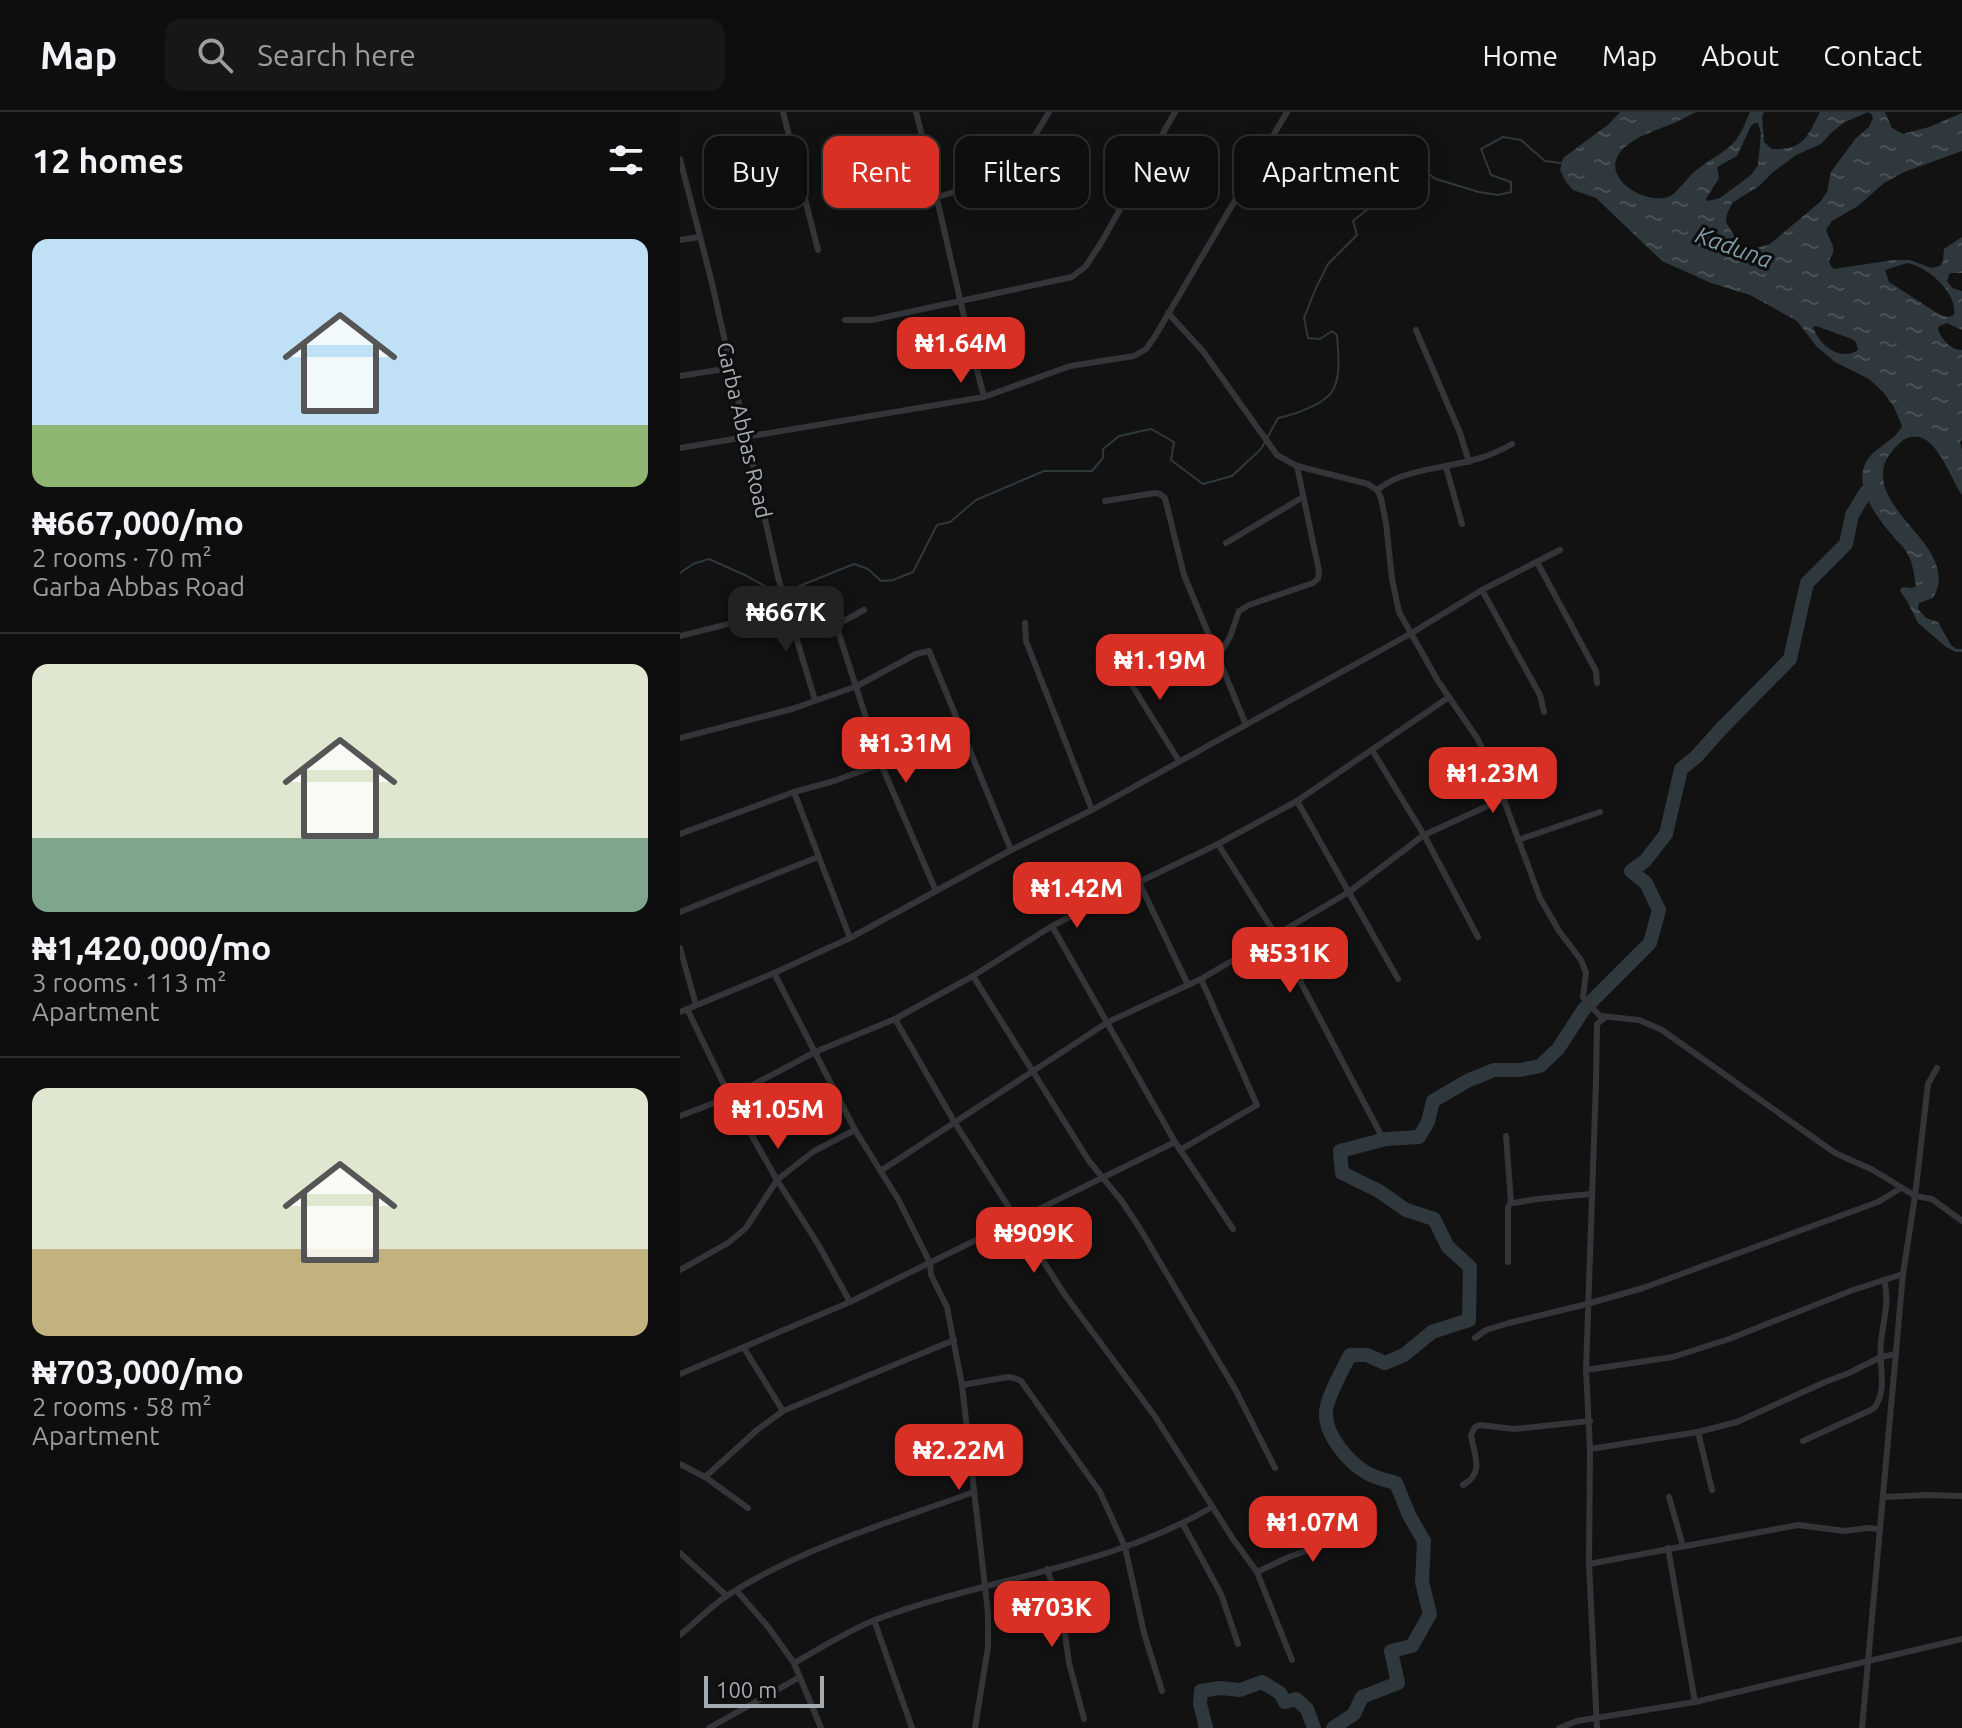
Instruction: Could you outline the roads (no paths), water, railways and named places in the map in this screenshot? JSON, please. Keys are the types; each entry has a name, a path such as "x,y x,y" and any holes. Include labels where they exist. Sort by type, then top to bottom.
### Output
{"street":[{"path":"783,112 818,250"},
{"path":"916,112 922,136"},
{"path":"939,197 1005,176 1018,164 1049,112"},
{"path":"845,320 872,320 1072,277 1086,266 1175,112"},
{"path":"680,448 984,397 1070,366 1134,356 1146,349 1287,112"},
{"name":"Garba Abbas Road","path":"680,159 778,577 815,700"},
{"path":"939,202 959,302 984,397"},
{"path":"680,240 699,237"},
{"path":"1168,313 1202,350 1277,455 1297,466 1368,484 1377,490 1386,523 1399,612 1484,751 1540,898 1581,960 1586,973 1583,997 1603,1017 1639,1020 1662,1030 1835,1153 1873,1170 1915,1196 1932,1199 1962,1221"},
{"path":"1416,330 1460,433 1469,462"},
{"path":"680,376 731,368"},
{"path":"1377,490 1402,476 1469,462 1512,444"},
{"path":"1218,657 1230,637 1239,611 1318,579 1319,571 1297,466"},
{"path":"1446,467 1462,524"},
{"path":"1105,501 1155,493 1165,498 1184,575 1246,725"},
{"path":"1226,543 1303,497"},
{"path":"850,1302 777,1180 683,1011 850,938 1011,850 1092,810 1410,634 1482,590 1560,550"},
{"path":"1537,562 1596,671 1597,683"},
{"path":"1482,590 1540,695 1544,712"},
{"path":"680,636 788,609"},
{"path":"864,610 845,619 837,628 881,764 936,891"},
{"path":"1025,623 1026,641 1092,810"},
{"path":"680,738 792,709 857,686 916,654 929,651 1011,850"},
{"path":"1115,658 1179,761"},
{"path":"680,1116 730,1097 815,1052 895,1019 973,976 1052,926 1297,801 1449,697"},
{"path":"1372,750 1424,835 1478,937"},
{"path":"680,834 881,764"},
{"path":"794,792 850,938"},
{"path":"882,1170 1108,1022 1201,979 1349,892 1424,835 1503,799"},
{"path":"1297,801 1398,979"},
{"path":"1518,840 1600,812"},
{"path":"1218,844 1276,935 1381,1135"},
{"path":"680,912 818,857"},
{"path":"1139,882 1188,985"},
{"path":"1052,926 1175,1142 1233,1229"},
{"path":"680,948 696,1005"},
{"path":"774,973 855,1130 898,1199 930,1263 931,1275 947,1307 962,1385 988,1613 988,1647 975,1728"},
{"path":"973,976 1089,1161 1139,1227 1235,1389 1275,1468"},
{"path":"1180,1150 1257,1105 1201,979"},
{"path":"1597,1728 1589,1564 1590,1421 1586,1370 1595,1043 1597,1024 1603,1017"},
{"path":"895,1019 955,1123 1017,1220 1027,1229 1065,1295 1154,1415 1257,1572 1292,1660"},
{"path":"1862,1728 1903,1274 1928,1084 1937,1068"},
{"path":"680,1270 728,1243 746,1228 777,1180 814,1151 855,1130"},
{"path":"1506,1136 1511,1202 1508,1207 1508,1262"},
{"path":"680,1374 850,1302 1175,1142"},
{"path":"1475,1338 1486,1330 1509,1323 1643,1288 1878,1202 1901,1188"},
{"path":"1511,1202 1591,1194"},
{"path":"1586,1370 1673,1357 1903,1274"},
{"path":"1803,1441 1878,1404 1883,1372 1880,1346 1888,1299 1884,1280"},
{"path":"705,1477 783,1411 954,1340"},
{"path":"744,1348 783,1411"},
{"path":"1590,1449 1698,1432 1748,1419 1881,1357 1896,1354"},
{"path":"962,1385 1008,1377 1021,1381 1100,1492 1125,1547 1144,1633 1162,1691"},
{"path":"1463,1485 1475,1477 1477,1471 1471,1435 1475,1427 1514,1429 1590,1421"},
{"path":"1698,1432 1712,1490"},
{"path":"680,1464 705,1477 748,1508"},
{"path":"680,1635 727,1596 784,1564 974,1492"},
{"path":"1883,1497 1962,1496"},
{"path":"1669,1497 1683,1546"},
{"path":"794,1663 874,1620 1125,1547 1183,1524 1212,1507"},
{"path":"1183,1524 1221,1594 1238,1644"},
{"path":"1589,1564 1798,1525 1845,1531 1880,1529"},
{"path":"1257,1572 1358,1531"},
{"path":"1668,1548 1695,1702"},
{"path":"680,1553 727,1596"},
{"path":"1047,1569 1062,1613 1069,1663 1084,1719"},
{"path":"737,1591 794,1663 821,1728"},
{"path":"874,1620 912,1728"},
{"path":"1559,1728 1577,1721 1695,1702 1962,1639"},
{"path":"709,1728 800,1677"}],"water":[{"name":"Kaduna","path":"1620,112 1697,112 1635,140 1617,157 1615,166 1624,184 1643,195 1665,198 1732,144 1750,112 1764,112 1764,142 1772,149 1798,144 1812,128 1820,112 1868,112 1885,112 1892,128 1903,134 1962,113 1962,151 1904,172 1884,183 1858,206 1832,221 1826,230 1833,247 1829,261 1834,269 1893,260 1910,260 1931,268 1940,266 1944,249 1962,237 1962,273 1950,273 1947,281 1952,288 1962,291 1962,330 1947,323 1938,329 1947,343 1962,350 1962,495 1939,453 1923,438 1913,437 1902,441 1894,449 1884,466 1884,482 1889,497 1922,540 1938,570 1938,586 1933,598 1919,603 1918,609 1926,618 1938,622 1951,645 1962,649 1962,652 1946,647 1918,623 1900,591 1902,587 1916,586 1910,558 1875,512 1863,485 1862,476 1867,460 1902,426 1894,407 1869,379 1835,362 1817,347 1797,321 1750,295 1711,283 1662,261 1596,198 1573,190 1560,170 1563,158 1609,124","holes":["1868,112 1872,115 1869,127 1856,138 1831,172 1827,192 1820,202 1770,244 1747,251 1741,248 1726,222 1732,203 1759,186 1796,155 1821,144 1845,122","1758,123 1761,134 1758,165 1751,175 1720,198 1708,201 1706,199 1719,178 1717,167 1737,156 1751,126","1907,263 1923,269 1946,290 1954,307 1954,315 1940,315 1889,282 1885,270","1813,327 1852,339 1858,350 1844,354 1831,350 1820,340"]}],"waterway":[{"path":"680,573 693,564 709,559 772,590 792,589 854,564 868,569 881,581 893,580 913,572 937,525 950,522 976,500 1044,471 1092,471 1103,458 1103,449 1119,436 1151,429 1174,442 1171,460 1203,484 1232,476 1261,449 1278,418 1314,405 1331,393 1337,380 1337,335 1332,331 1320,339 1308,338 1304,318 1328,264 1357,235 1353,221 1389,192 1404,166 1416,165 1436,179 1498,195 1511,192 1511,182 1491,175 1481,149 1503,137 1521,140 1545,161 1561,163"},
{"path":"1333,1728 1354,1714 1362,1697 1398,1683 1391,1651 1412,1646 1430,1614 1422,1582 1424,1541 1396,1483 1367,1473 1339,1448 1327,1421 1329,1400 1350,1355 1367,1355 1385,1363 1404,1355 1432,1332 1469,1320 1470,1267 1448,1247 1434,1219 1406,1210 1379,1191 1342,1173 1340,1151 1386,1139 1419,1137 1428,1122 1433,1101 1467,1081 1494,1070 1540,1066 1558,1049 1584,1009 1650,943 1659,910 1646,883 1631,871 1645,861 1666,834 1681,769 1790,659 1807,583 1846,544 1852,515 1866,492"},
{"path":"1205,1728 1201,1691 1220,1688 1240,1690 1262,1682 1280,1693 1285,1702 1296,1699 1307,1709 1314,1728"}]}
